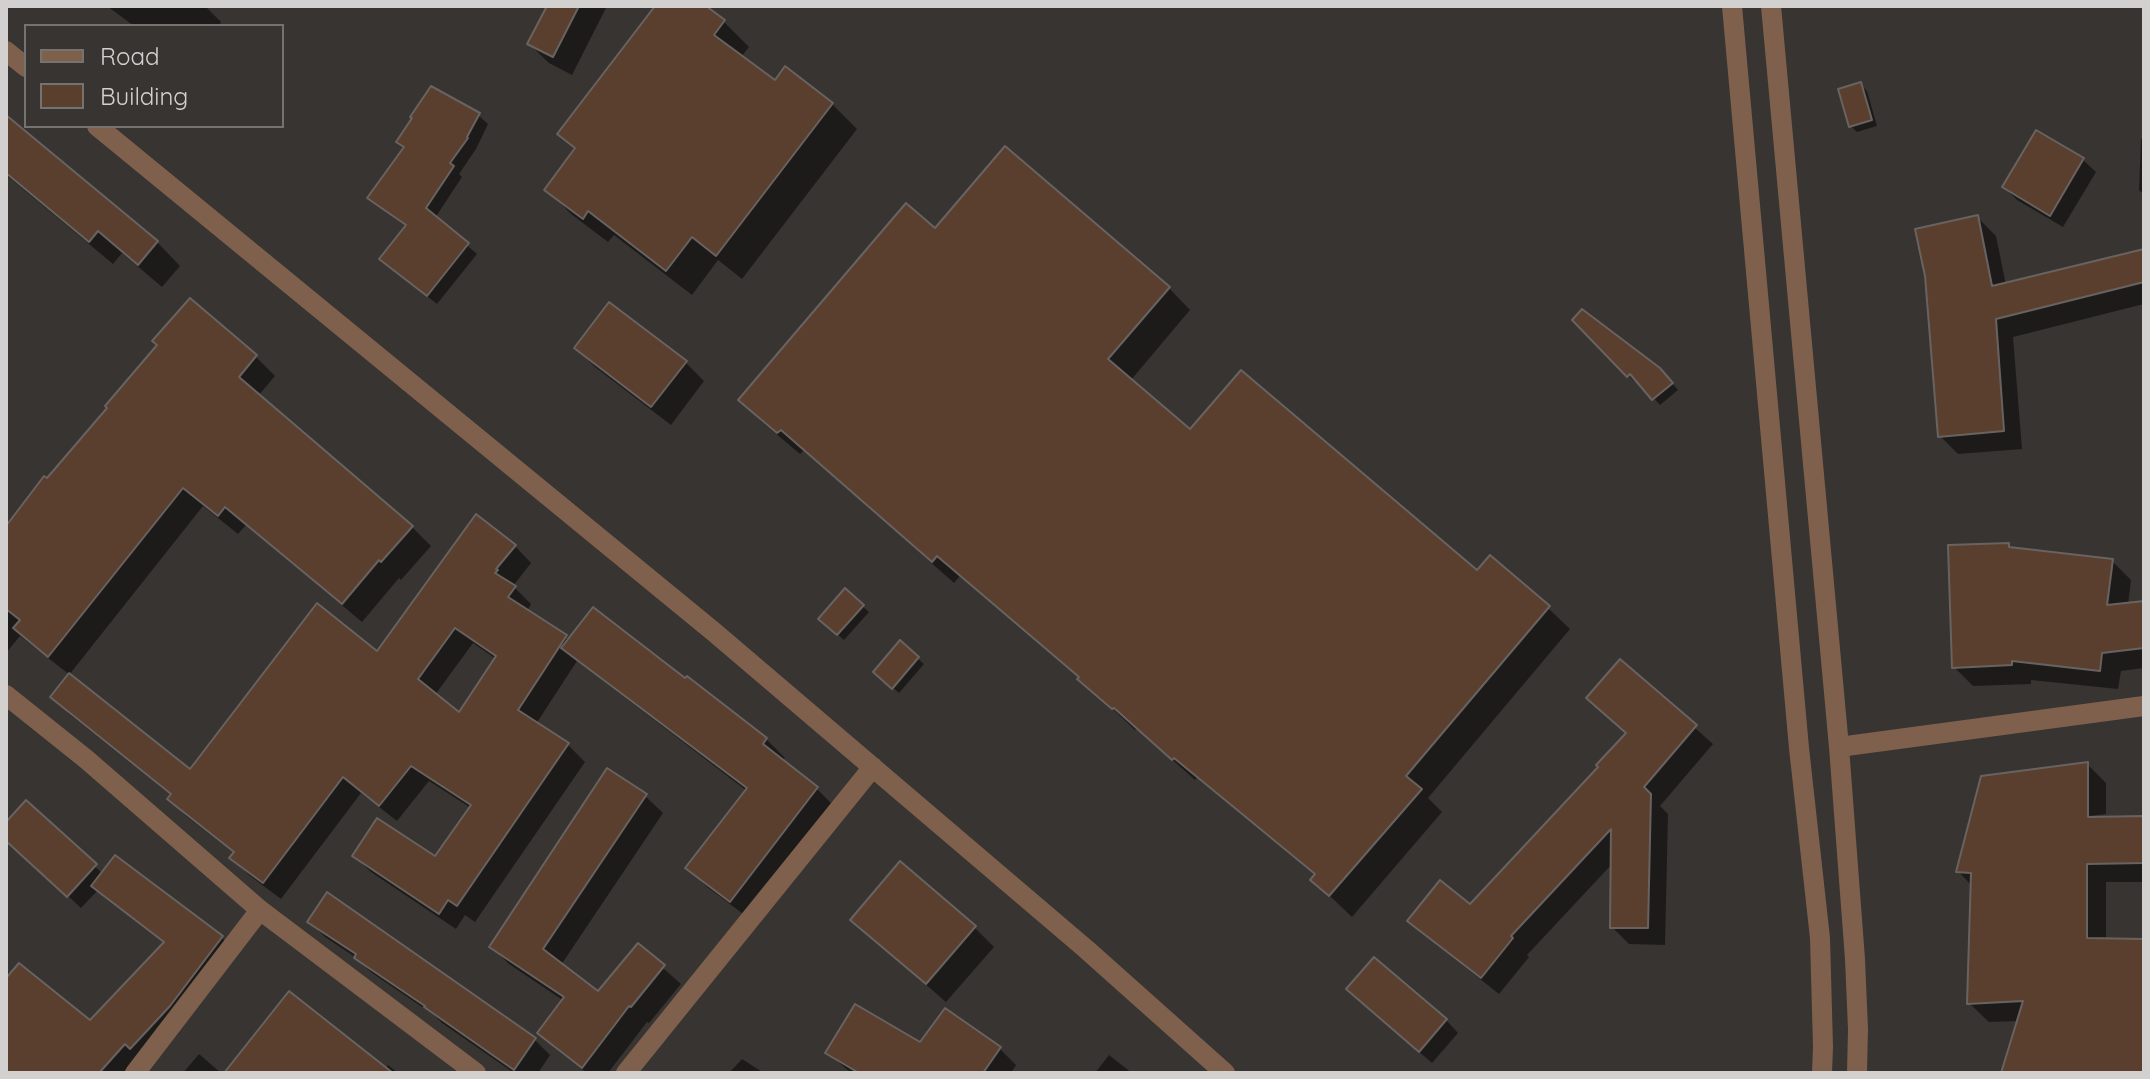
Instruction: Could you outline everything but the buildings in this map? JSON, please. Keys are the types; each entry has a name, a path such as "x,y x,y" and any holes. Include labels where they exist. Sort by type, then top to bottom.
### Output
{"street":[{"path":"1732,6 1799,748 1820,938 1822,1073"},
{"path":"1771,6 1839,747 1855,959 1857,1073"},
{"path":"6,51 24,65"},
{"path":"99,128 714,632 1086,949 1225,1073"},
{"path":"6,695 86,759 260,910 476,1073"},
{"path":"1839,747 2144,706"},
{"path":"626,1073 873,767"},
{"path":"135,1073 260,910"}]}
